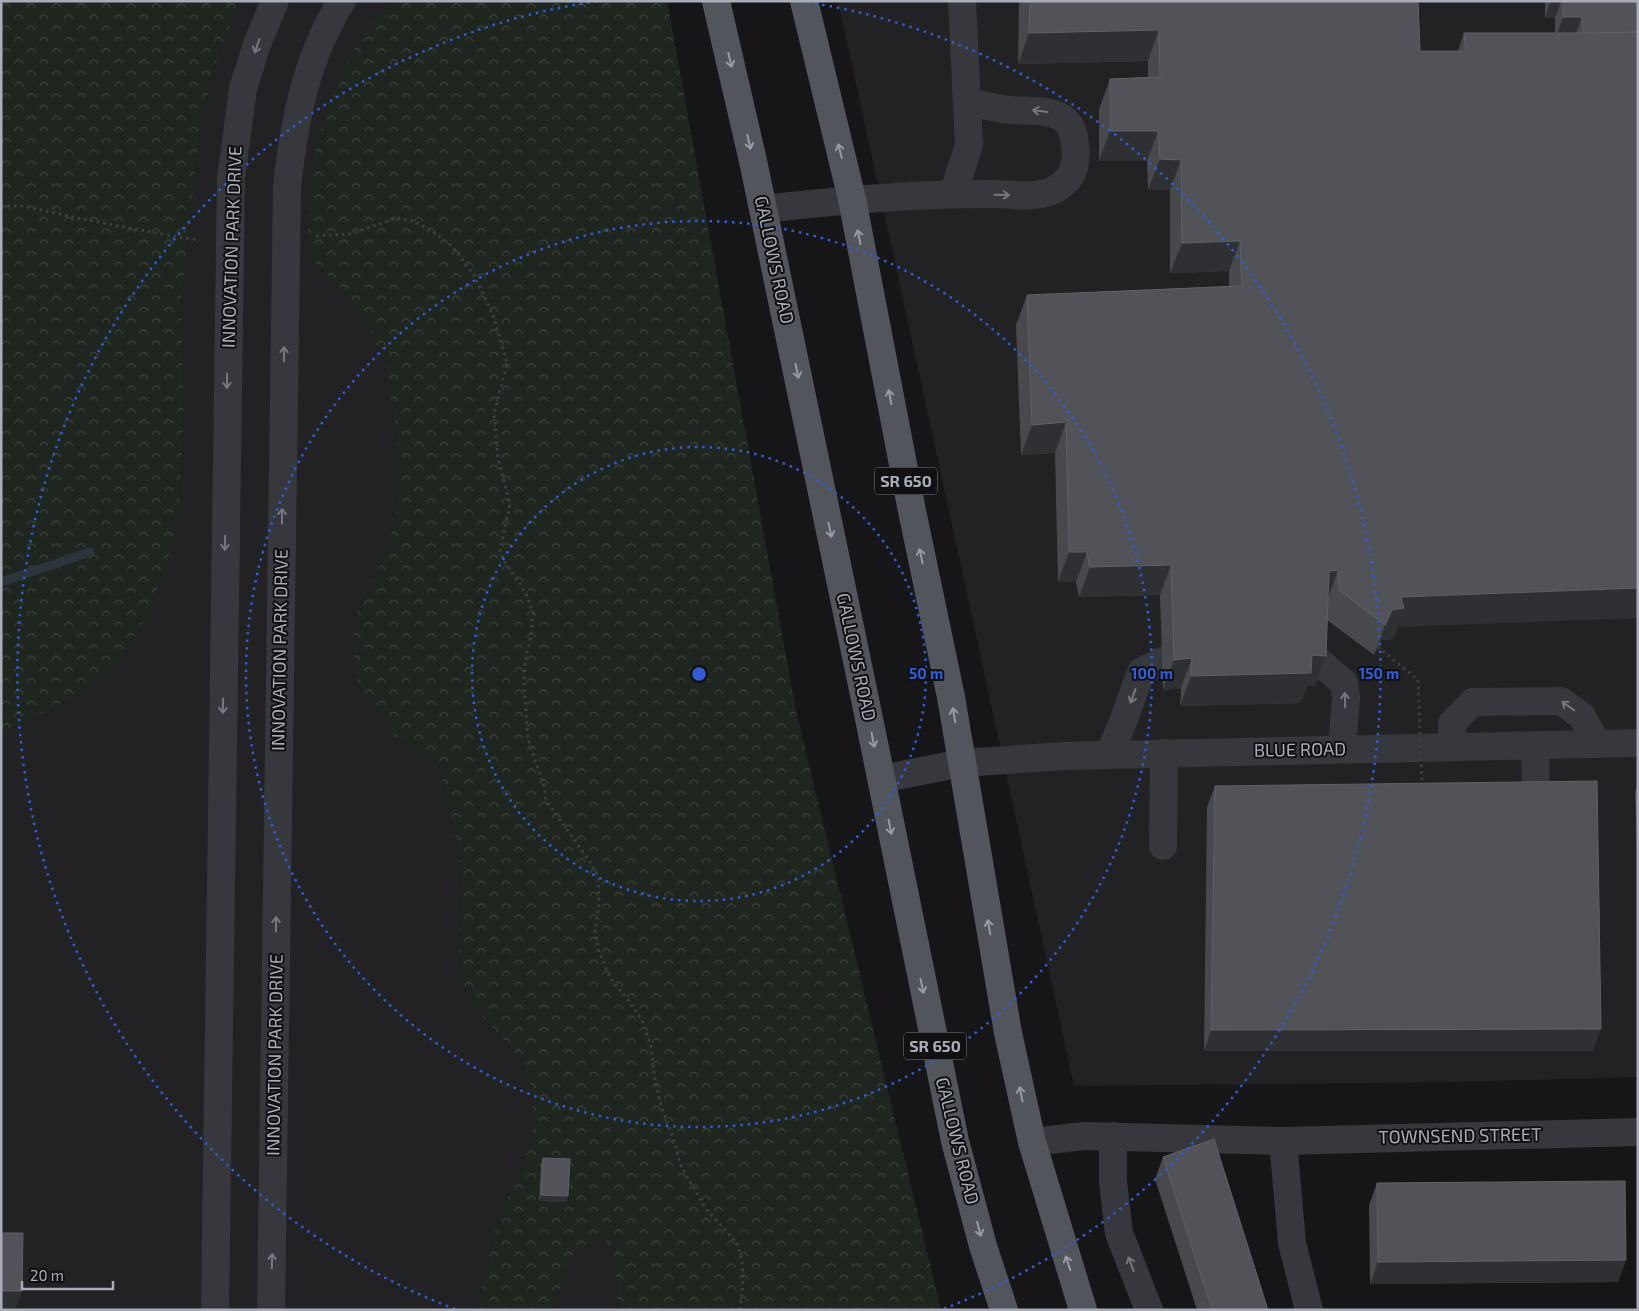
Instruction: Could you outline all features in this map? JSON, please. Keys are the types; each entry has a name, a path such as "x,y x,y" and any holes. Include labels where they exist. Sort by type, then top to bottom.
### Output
{"main road":[{"name":"GALLOWS ROAD","path":"708,1 719,14 763,209 955,1141 983,1246 1004,1310"},
{"name":"SR 650","path":"804,1 852,199 962,763 1006,1024 1032,1142 1083,1310"}],"street":[{"name":"INNOVATION PARK DRIVE","path":"215,1310 231,178 244,88 257,44 275,1"},
{"name":"INNOVATION PARK DRIVE","path":"271,1310 287,187 297,113 308,75 319,43 342,1"},
{"path":"953,194 969,145 962,1"},
{"path":"763,209 852,199 953,194 1038,195 1059,187 1074,172 1076,156 1074,130 1060,116 1041,110 1011,110 967,102"},
{"path":"1316,659 1344,683 1346,697 1342,749"},
{"path":"1109,754 1141,672 1162,661"},
{"path":"1452,747 1452,723 1473,702 1562,701 1582,716 1597,744"},
{"name":"BLUE ROAD","path":"881,779 962,763 1109,754 1638,743"},
{"path":"1536,745 1536,803"},
{"path":"1163,846 1164,752"},
{"name":"TOWNSEND STREET","path":"1032,1142 1084,1136 1283,1141 1638,1132"},
{"path":"1114,1136 1113,1182 1119,1234 1148,1310"},
{"path":"1283,1141 1292,1243 1309,1310"}],"path":[{"path":"1,206 24,206 177,238 229,240"},
{"path":"286,238 350,234 397,218 414,221 432,231 452,246 474,275 493,315 507,364 494,414 498,459 510,504 500,551 504,561 528,598 533,614 524,686 528,740 544,786 546,800 592,865 598,878 599,904 595,931 599,952 610,978 626,996 642,1020 651,1046 654,1075 662,1109 675,1143 680,1164 706,1209 738,1243 742,1261 743,1285 740,1310"},
{"path":"1378,647 1418,680 1423,794"}],"shaded area":[{"path":"239,1 392,1 371,21 312,260 346,293 368,324 384,361 396,430 399,466 397,515 386,551 358,611 359,685 390,733 438,764 459,853 462,905 458,952 466,993 474,1007 520,1058 533,1089 533,1136 519,1177 497,1218 485,1277 475,1310 1,1310 1,734 70,699 180,500 184,400 181,304 200,129 214,68"},
{"path":"838,1 1638,1 1638,1077 1456,1082 1074,1086"},
{"path":"606,1236 616,1274 619,1310 555,1310 556,1300 574,1251"}],"green space":[{"path":"1,1 239,1 214,68 200,129 181,304 184,400 180,500 169,556 147,616 111,672 70,699 1,734"},
{"path":"392,1 667,1 796,711 941,1310 619,1310 616,1274 605,1237 574,1251 556,1300 555,1310 475,1310 485,1277 497,1218 519,1177 533,1136 533,1089 520,1058 474,1007 466,993 458,952 462,905 459,853 438,764 390,733 359,685 352,644 358,611 386,551 397,515 399,466 396,430 384,361 368,324 346,293 312,260 308,230 311,182 318,139 339,78 371,21"}],"building":[{"path":"1030,1 1418,1 1420,51 1466,51 1464,33 1638,32 1638,588 1401,597 1404,608 1392,610 1385,625 1339,590 1338,570 1329,571 1326,656 1312,655 1311,673 1191,676 1192,658 1174,660 1171,565 1090,567 1087,552 1069,552 1066,422 1032,425 1027,295 1242,286 1240,241 1182,243 1181,160 1160,159 1158,131 1110,131 1110,79 1160,77 1159,30 1029,33"},
{"path":"1563,1 1638,1 1638,32 1583,33 1582,17 1563,17"},
{"path":"1597,781 1601,1029 1211,1030 1215,786"},
{"path":"1214,1139 1268,1310 1212,1310 1163,1157"},
{"path":"543,1158 570,1159 568,1196 541,1195"},
{"path":"1625,1181 1626,1260 1378,1262 1377,1183"},
{"path":"1,1233 23,1233 22,1291 1,1291"}],"waterway":[{"path":"1,582 90,552"}]}
